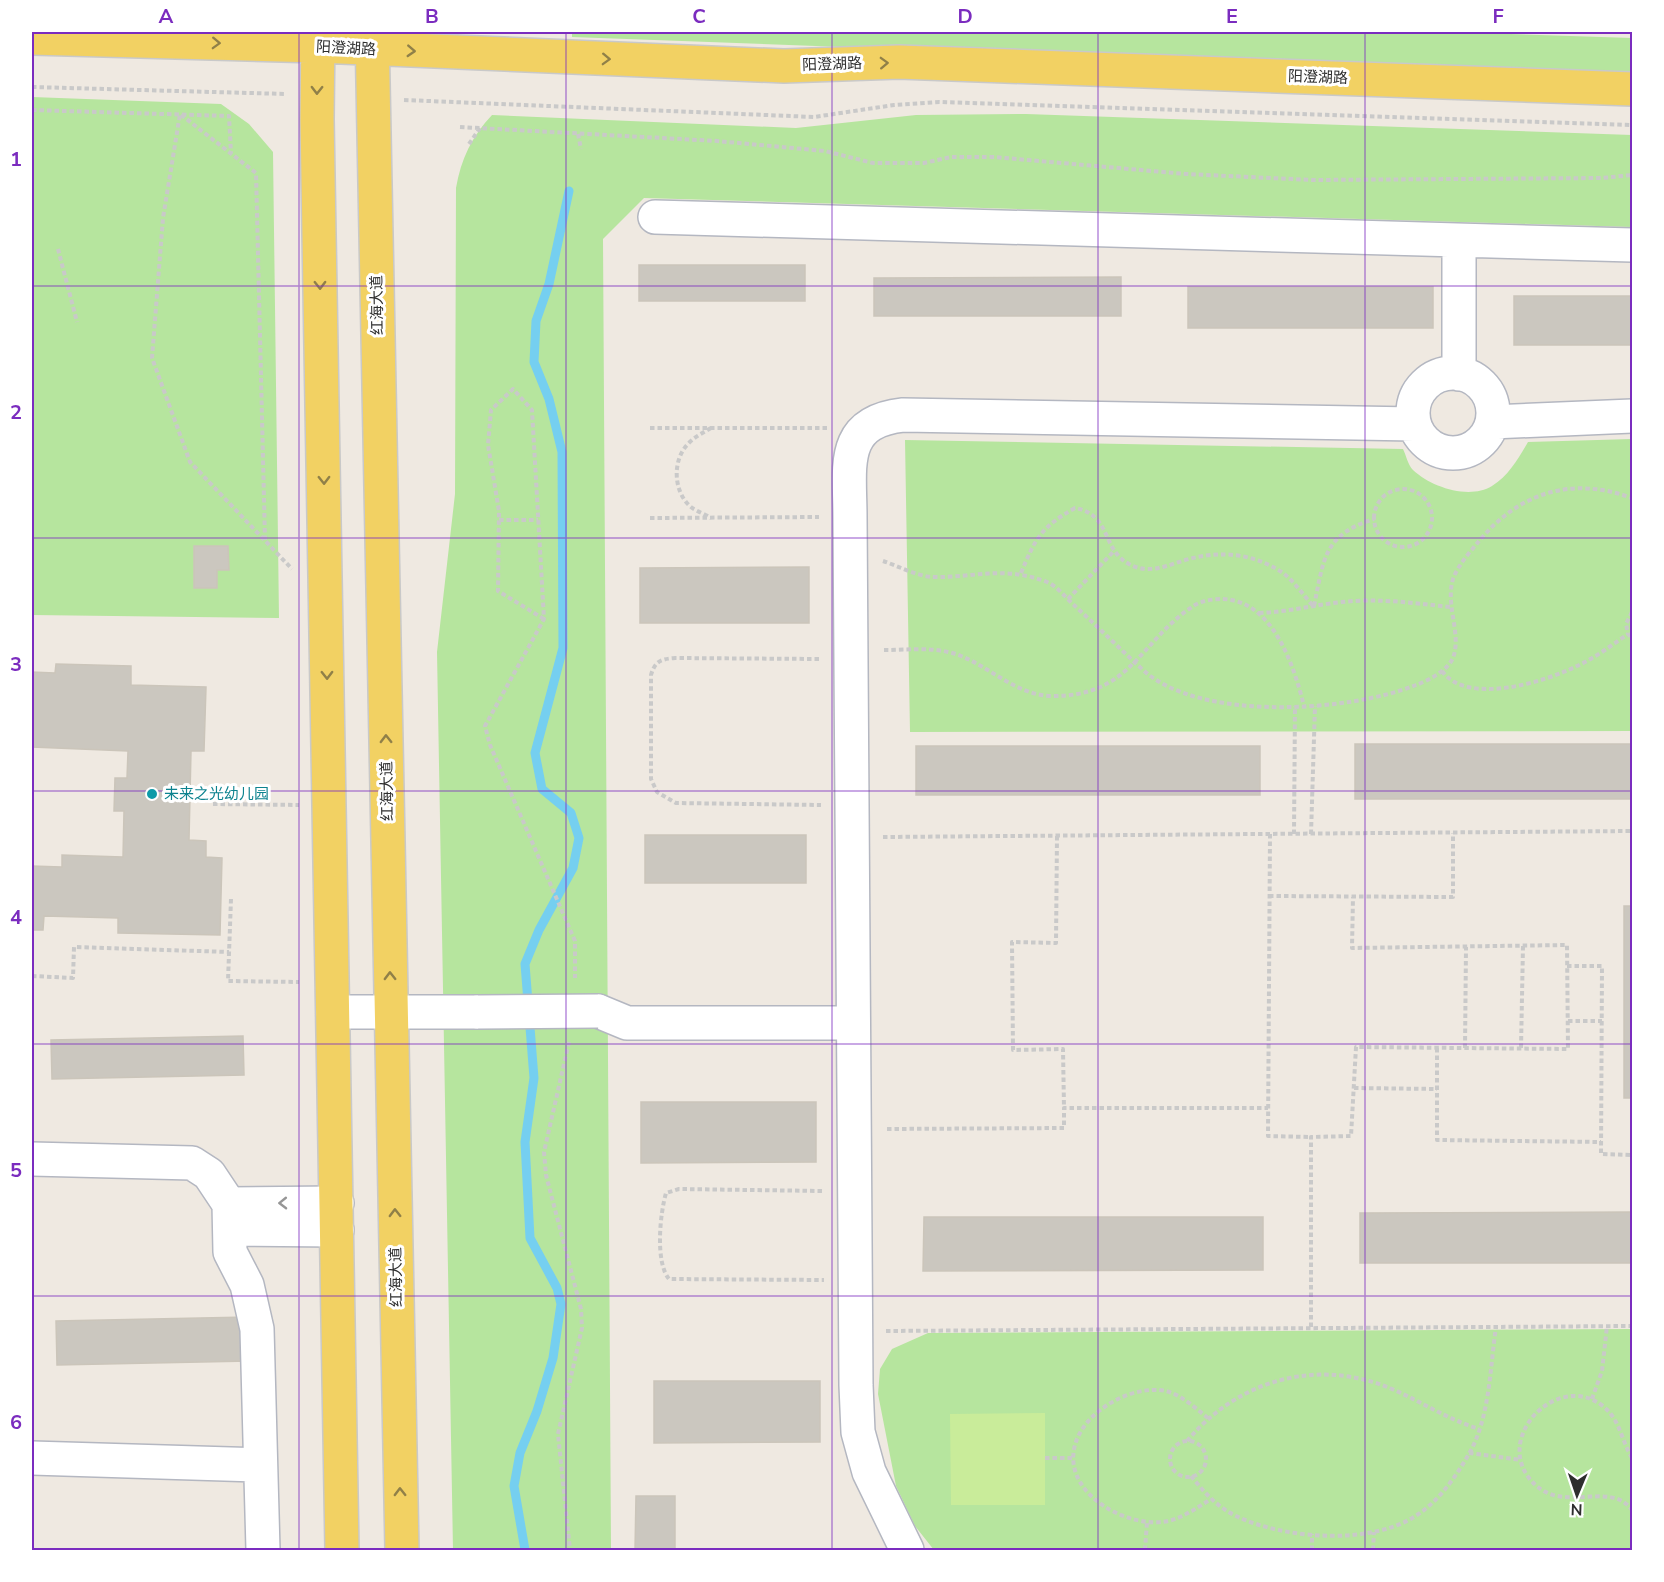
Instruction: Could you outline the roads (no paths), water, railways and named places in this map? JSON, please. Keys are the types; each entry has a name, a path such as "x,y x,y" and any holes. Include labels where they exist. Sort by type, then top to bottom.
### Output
{"main road":[{"name":"阳澄湖路","path":"32,38 372,40 784,66 910,63 1632,89"},
{"path":"318,39 317,96 342,1551"},
{"name":"红海大道","path":"372,40 402,1551"}],"lane":[{"path":"655,217 1632,245"},
{"path":"1459,241 1459,374"},
{"path":"1459,374 1477,382 1490,396 1492,422 1479,444 1454,453 1441,452 1429,446 1420,437 1414,424 1413,411 1416,398 1423,387 1433,379 1459,374"},
{"path":"907,1551 869,1472 858,1432 855,1331 850,550 851,451 856,436 885,417 903,415 1414,424"},
{"path":"1492,422 1632,416"},
{"path":"333,997 391,1012 598,1011 627,1023 853,1014"},
{"path":"32,1159 192,1162 210,1174 230,1216 230,1252 247,1285 257,1329 263,1551"},
{"path":"230,1216 337,1216"},
{"path":"32,1458 260,1465"}],"waterway":[{"path":"525,1550 514,1486 520,1453 537,1411 553,1358 561,1304 557,1288 530,1238 525,1142 534,1078 525,964 539,930 573,868 579,838 571,813 542,789 535,753 563,648 562,452 549,399 534,362 536,321 549,284 569,191"}],"place":[{"name":"未来之光幼儿园","path":"152,794"}]}
